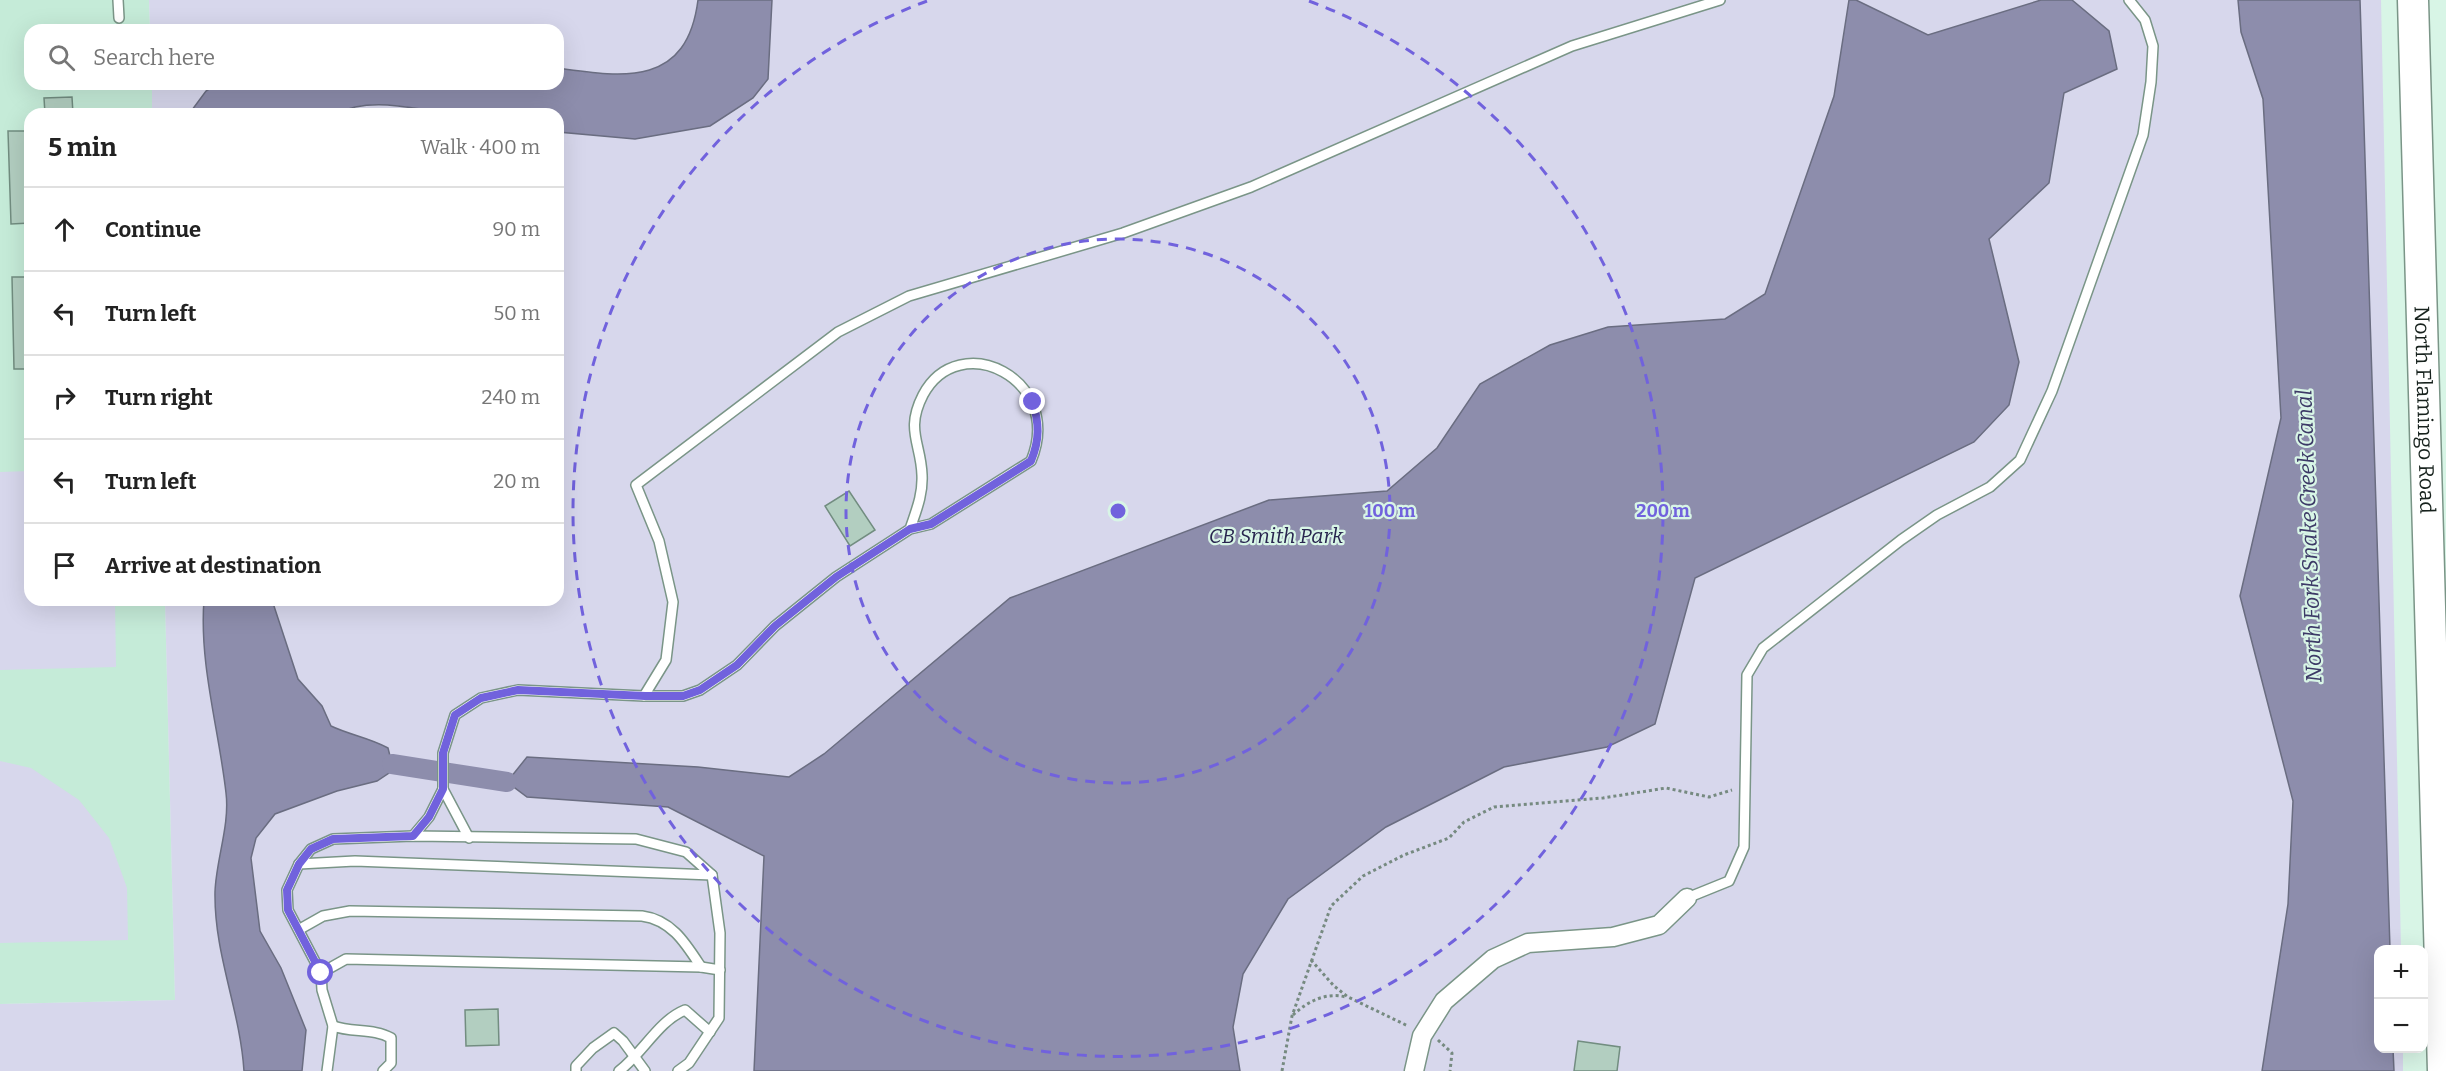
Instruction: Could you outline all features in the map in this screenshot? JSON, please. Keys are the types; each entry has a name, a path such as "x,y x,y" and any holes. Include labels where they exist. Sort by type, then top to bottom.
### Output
{"highway":[{"name":"North Flamingo Road","path":"2413,0 2443,1071"}],"street":[{"path":"1414,1071 1422,1036 1444,1001 1493,959 1528,943 1613,937 1659,925 1687,898"}],"lane":[{"path":"118,0 119,18"},
{"path":"645,696 666,660 673,602 659,541 636,484 838,332 909,296 1123,233 1251,187 1572,46 1720,0"},
{"path":"1687,898 1729,882 1744,847 1747,675 1763,648 1901,540 1937,515 1990,487 2020,460 2052,391 2143,135 2151,82 2153,46 2145,20 2129,0"},
{"path":"413,836 429,817 443,788 443,753 455,715 481,698 518,690 683,696 700,690 737,665 775,626 836,577 910,529 931,524 1031,461 1038,446 1039,428 1033,402 1022,385 1006,371 971,364 954,368 937,377 924,394 915,415 914,435 922,474 921,499 910,529"},
{"path":"443,788 469,838"},
{"path":"327,1071 333,1026 322,990 321,973 300,929 288,910 287,890 299,864 311,849 333,839 413,836 636,839 686,852 712,875 716,887 720,933 719,1018 690,1063 678,1071"},
{"path":"299,864 355,861 712,875"},
{"path":"300,929 323,916 350,911 642,916 665,923 674,930 702,967"},
{"path":"321,973 346,959 702,967 720,970"},
{"path":"619,1071 636,1058 655,1031 685,1010 710,1032"},
{"path":"333,1026 347,1031 382,1033 391,1038 391,1063 383,1071"},
{"path":"576,1071 576,1066 593,1048 615,1033 645,1071"}],"path":[{"path":"1282,1071 1292,1016 1331,906 1364,876 1404,855 1449,838 1464,822 1494,807 1604,798 1666,788 1709,797 1745,786"},
{"path":"1311,959 1334,986 1348,997 1415,1029"},
{"path":"1292,1016 1304,1005 1327,996 1348,997"},
{"path":"1437,1039 1452,1053 1450,1071"}],"shaded area":[{"path":"0,0 149,0 150,24 24,24 24,90 152,90 152,108 24,108 24,606 165,606 175,1000 0,1004"}],"green space":[{"name":"CB Smith Park","path":"149,0 2381,0 2401,945 2374,945 2374,1053 2403,1053 2403,1071 0,1071 0,1004 175,1000 165,606 564,606 564,108 152,108 152,90 564,90 564,24 150,24"},
{"path":"24,471 24,606 115,606 116,667 0,670 0,472"},
{"path":"0,761 31,768 79,800 109,838 127,888 128,940 0,943"}],"water":[{"path":"698,0 772,0 768,79 753,98 710,126 635,139 564,133 564,108 411,108 366,105 350,108 193,108 208,90 564,90 564,69 629,74 649,70 667,62 681,48 692,28"},
{"path":"1849,0 1856,0 1928,35 2041,0 2072,0 2109,31 2117,69 2064,93 2049,183 1989,239 2019,362 2009,405 1974,442 1695,578 1655,724 1607,747 1504,767 1386,827 1288,899 1243,974 1233,1027 1240,1071 754,1071 764,856 668,807 527,797 507,782 527,757 698,767 789,777 824,754 1010,598 1269,500 1387,491 1437,448 1480,384 1550,345 1608,327 1725,319 1765,294 1834,96"},
{"name":"North Fork Snake Creek Canal","path":"2238,0 2360,0 2390,945 2374,945 2374,1053 2393,1053 2394,1071 2262,1071 2288,904 2293,801 2240,596 2281,418 2263,99 2241,32"},
{"path":"204,606 274,606 298,679 322,706 331,726 388,748 392,764 389,773 377,781 337,791 275,814 256,838 251,858 260,931 281,968 306,1030 302,1071 244,1071 242,1048 216,915 216,880 227,805 207,673"}],"building":[{"path":"72,97 73,108 45,108 44,98"},
{"path":"8,131 24,131 24,223 11,224"},
{"path":"12,277 24,277 24,369 14,369"},
{"path":"849,491 875,530 850,546 825,506"},
{"path":"498,1009 499,1045 466,1046 465,1010"},
{"path":"1578,1041 1620,1047 1617,1071 1574,1071"}],"waterway":[{"path":"392,764 507,782"}],"route":[{"path":"321,973 288,910 287,890 299,864 311,849 333,839 413,836 429,817 443,789 443,753 455,715 481,698 518,690 645,696 683,696 700,690 737,665 775,626 836,577 910,529 931,524 1031,461 1038,446 1039,428 1033,402"}]}
